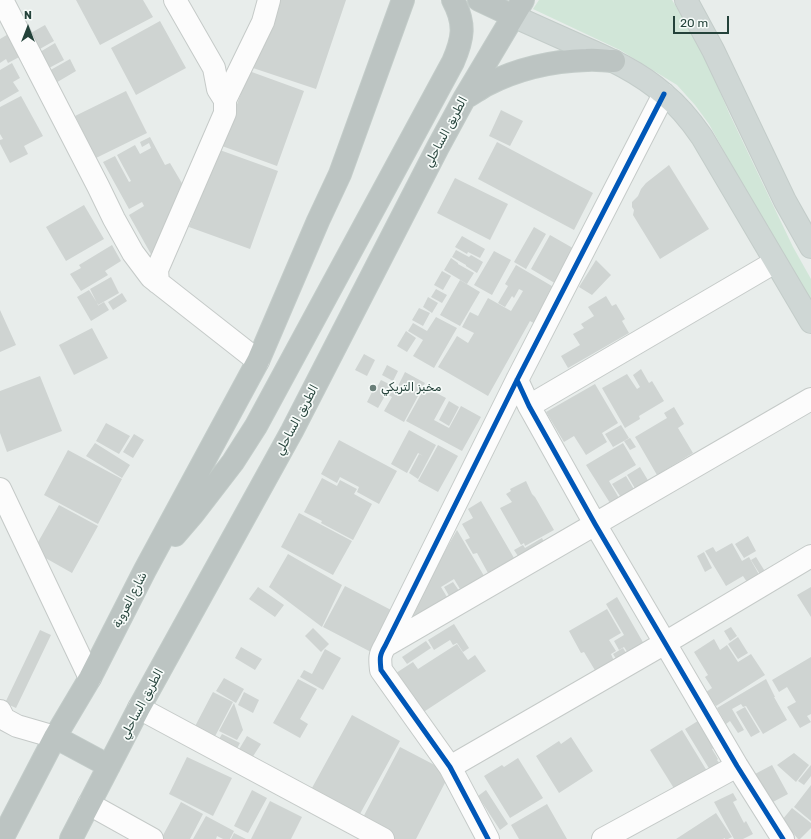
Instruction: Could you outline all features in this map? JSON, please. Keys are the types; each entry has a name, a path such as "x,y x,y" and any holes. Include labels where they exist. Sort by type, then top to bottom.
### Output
{"highway":[{"path":"258,361 318,221 340,174 403,0"},
{"path":"145,570 193,514 233,462 256,426 453,62 460,46 462,28 458,10 453,0"},
{"path":"479,0 518,8"},
{"name":"الطريق الساحلي","path":"71,839 139,708 292,431 438,147 464,99 518,8"},
{"path":"464,99 486,85 510,74 536,66 588,60 614,61"},
{"name":"شارع العروبة","path":"2,839 55,737 90,678 145,570 258,361"},
{"path":"55,737 109,766"}],"main road":[{"path":"692,2 713,50 785,201 811,247"},
{"path":"518,8 640,76 664,94 687,117 702,137 811,322"}],"street":[{"path":"2,0 114,219 133,253 151,277 258,361"},
{"path":"175,0 214,68 218,89 225,100"},
{"path":"158,283 157,270 225,113 225,100 263,22 269,0"},
{"path":"488,839 450,767 381,670 380,653 385,646 517,380 664,94"},
{"path":"529,406 776,262"},
{"path":"517,380 529,406 595,524 737,766 783,839"},
{"path":"385,646 811,399"},
{"path":"0,488 90,678"},
{"path":"450,767 665,643 811,556"},
{"path":"139,708 382,839"},
{"path":"0,711 4,719 17,726 55,737"},
{"path":"603,839 737,766"},
{"path":"89,804 152,839"}],"green space":[{"path":"539,0 672,0 702,49 729,113 793,247 811,279 811,307 709,124 695,105 677,85 620,50 533,9"}],"building":[{"path":"76,0 143,0 153,17 100,45"},
{"path":"276,0 346,0 316,89 253,68"},
{"path":"160,21 186,68 136,95 111,48"},
{"path":"45,25 54,41 38,50 29,34"},
{"path":"10,33 23,55 8,63 6,59 0,63 0,39"},
{"path":"55,43 64,60 49,68 40,52"},
{"path":"70,59 76,71 54,84 47,72"},
{"path":"12,63 20,78 13,82 19,91 0,102 0,70"},
{"path":"249,71 304,91 277,166 222,146"},
{"path":"126,91 147,133 96,158 75,116"},
{"path":"21,96 43,136 24,146 28,154 10,163 0,144 0,140 3,139 0,134 0,107"},
{"path":"501,110 523,121 510,146 489,136"},
{"path":"150,137 165,165 170,163 183,185 152,256 129,215 144,206 142,202 129,209 103,162 115,156 129,182 131,181 117,155 135,145 140,154 151,148 149,143 142,147 140,142"},
{"path":"497,142 593,193 574,230 478,179"},
{"path":"217,149 278,171 250,249 189,227"},
{"path":"669,165 709,229 660,259 633,215 634,210 632,207 632,202 638,196 646,183"},
{"path":"455,178 508,204 490,240 437,213"},
{"path":"84,205 104,239 66,261 46,227"},
{"path":"534,227 546,234 526,269 514,262"},
{"path":"550,235 578,251 558,285 531,269"},
{"path":"462,236 485,249 480,258 468,252 467,254 455,247"},
{"path":"112,245 121,261 105,271 108,275 81,291 70,274 81,268 79,265"},
{"path":"456,250 469,257 471,255 483,262 477,273 452,257"},
{"path":"494,251 511,260 492,295 474,285"},
{"path":"451,258 458,264 474,273 467,284 444,270"},
{"path":"596,260 611,275 592,295 579,287"},
{"path":"516,265 557,289 541,327 530,321 488,396 438,367 457,336 468,343 474,333 462,327 470,312 478,316 488,298 511,311 523,291 519,289 514,298 512,296 505,307 498,303 508,286 505,284"},
{"path":"442,271 451,276 443,290 434,285"},
{"path":"111,277 119,293 98,305 90,289"},
{"path":"460,280 480,292 460,326 440,315"},
{"path":"436,289 447,295 442,303 431,297"},
{"path":"89,290 99,306 104,302 109,310 91,321 77,297"},
{"path":"122,293 127,301 113,310 108,302"},
{"path":"606,296 612,306 616,304 625,319 622,321 629,333 568,368 561,356 580,345 573,334 584,328 581,324 594,316 588,307"},
{"path":"428,297 438,303 432,313 423,307"},
{"path":"419,308 430,313 423,326 412,320"},
{"path":"0,310 16,345 0,352"},
{"path":"436,317 457,328 434,368 413,356 423,340 408,331 413,323 427,331"},
{"path":"92,328 108,358 74,375 59,345"},
{"path":"406,331 416,338 407,352 397,346"},
{"path":"364,354 375,360 367,376 355,370"},
{"path":"387,365 398,371 393,381 382,375"},
{"path":"641,369 649,383 652,381 664,401 639,416 640,419 625,428 602,388 627,374 637,389 640,387 633,375"},
{"path":"405,372 425,383 404,422 384,411 392,397 386,394 378,408 367,402 374,388 376,389 381,380 397,388"},
{"path":"40,376 62,431 7,452 0,433 0,391"},
{"path":"595,384 618,423 602,433 607,442 586,455 574,436 564,442 546,412"},
{"path":"425,387 446,398 434,420 449,428 461,406 481,417 462,451 406,421"},
{"path":"449,401 459,407 449,426 439,420"},
{"path":"674,407 684,424 678,428 693,453 657,475 635,437 667,418 664,413"},
{"path":"106,423 130,436 119,454 96,441"},
{"path":"621,425 629,438 613,447 605,434"},
{"path":"409,430 436,445 418,479 409,473 419,454 423,456 418,453 407,473 391,464"},
{"path":"134,434 144,440 133,458 123,452"},
{"path":"630,438 636,447 630,450 624,441"},
{"path":"339,440 397,471 379,504 357,492 359,487 340,477 337,483 321,474"},
{"path":"95,443 130,465 122,478 86,456"},
{"path":"623,443 636,465 609,481 619,498 610,503 586,465"},
{"path":"438,445 458,456 438,492 418,481"},
{"path":"68,450 122,479 98,524 44,495"},
{"path":"640,467 649,482 636,490 627,475"},
{"path":"626,476 635,491 622,499 612,484"},
{"path":"322,478 337,486 340,480 357,489 354,494 372,504 353,540 304,512"},
{"path":"526,481 532,494 554,530 525,546 524,543 521,545 500,508 512,502 506,494 511,491 510,489"},
{"path":"481,501 514,558 488,573 477,553 473,554 465,540 470,538 462,524 473,518 468,509"},
{"path":"59,505 98,526 72,573 33,551"},
{"path":"299,513 352,541 333,575 281,547"},
{"path":"457,530 487,581 463,594 454,579 441,587 450,602 415,623 408,616"},
{"path":"748,536 756,551 744,558 735,544"},
{"path":"542,538 544,542 518,556 514,550 523,545 525,548"},
{"path":"732,543 742,561 749,557 761,578 749,585 743,576 726,586 705,551 713,547 716,552"},
{"path":"704,552 712,568 705,572 697,556"},
{"path":"288,554 342,585 322,627 269,587"},
{"path":"756,557 766,573 761,576 751,560"},
{"path":"453,582 462,595 452,601 444,587"},
{"path":"345,586 393,611 371,652 323,627"},
{"path":"258,587 284,605 275,617 249,599"},
{"path":"811,587 811,617 797,595"},
{"path":"617,597 644,644 628,653 624,647 619,650 614,641 624,635 606,604"},
{"path":"607,609 621,633 609,640 616,651 611,654 614,661 596,672 584,652 581,653 569,631"},
{"path":"454,624 469,648 463,652 457,643 453,645 450,640 434,650 428,640"},
{"path":"731,627 737,636 730,641 724,631"},
{"path":"313,628 329,644 321,652 305,636"},
{"path":"40,630 51,635 16,708 5,703"},
{"path":"738,637 748,653 738,659 728,644"},
{"path":"714,639 720,650 727,645 738,662 751,654 765,675 716,706 706,692 712,688 705,677 708,675 694,652"},
{"path":"426,641 431,648 407,664 402,657"},
{"path":"457,644 468,660 475,655 486,671 419,715 393,675 413,662 418,669"},
{"path":"241,647 262,659 255,670 235,658"},
{"path":"623,648 628,656 618,662 613,654"},
{"path":"325,649 341,658 323,690 300,677 304,670 312,674"},
{"path":"811,657 811,714 807,716 811,722 800,728 787,707 796,702 787,687 779,692 772,680"},
{"path":"224,678 244,689 236,703 216,691"},
{"path":"298,679 317,689 300,719 308,724 300,738 273,723"},
{"path":"766,679 787,720 763,734 746,706 743,707 741,704 732,709 744,730 738,733 730,721 726,724 717,708"},
{"path":"213,692 233,702 212,742 192,732"},
{"path":"244,692 259,700 253,713 238,705"},
{"path":"234,703 243,730 237,740 219,731"},
{"path":"745,707 760,732 751,737 736,712"},
{"path":"352,715 400,741 355,823 307,797"},
{"path":"701,719 715,747 712,749 720,764 710,770 685,729"},
{"path":"682,730 707,771 675,790 650,750"},
{"path":"222,734 240,743 233,756 215,746"},
{"path":"247,736 261,744 248,764 235,756"},
{"path":"571,737 593,771 559,793 536,756 559,741 561,744"},
{"path":"400,747 450,773 416,839 388,839 359,825"},
{"path":"794,753 809,765 796,782 777,765"},
{"path":"187,757 232,778 213,816 169,794"},
{"path":"518,758 543,798 510,818 484,776 502,765 504,767"},
{"path":"772,765 788,794 771,803 755,774"},
{"path":"811,765 811,776 804,785 798,781"},
{"path":"811,785 811,821 794,807"},
{"path":"252,790 267,798 248,833 234,826"},
{"path":"486,790 508,824 500,830 478,796"},
{"path":"733,793 737,800 733,802 744,823 746,821 753,834 743,839 734,839 714,802"},
{"path":"270,801 302,817 291,839 251,839"},
{"path":"181,802 203,814 190,839 161,839"},
{"path":"547,804 567,839 519,839 511,825"},
{"path":"792,808 811,823 811,828 800,839 798,839 782,820"},
{"path":"716,813 732,837 728,839 676,839"},
{"path":"206,816 234,831 230,839 223,839 217,836 216,839 193,839"},
{"path":"234,833 246,839 231,839"}],"cycle path":[{"path":"488,839 450,767 381,670 381,655 517,380 664,94"},
{"path":"517,380 529,406 595,524 737,766 783,839"}],"place":[{"name":"مخبز التريكي","path":"373,388"}]}
